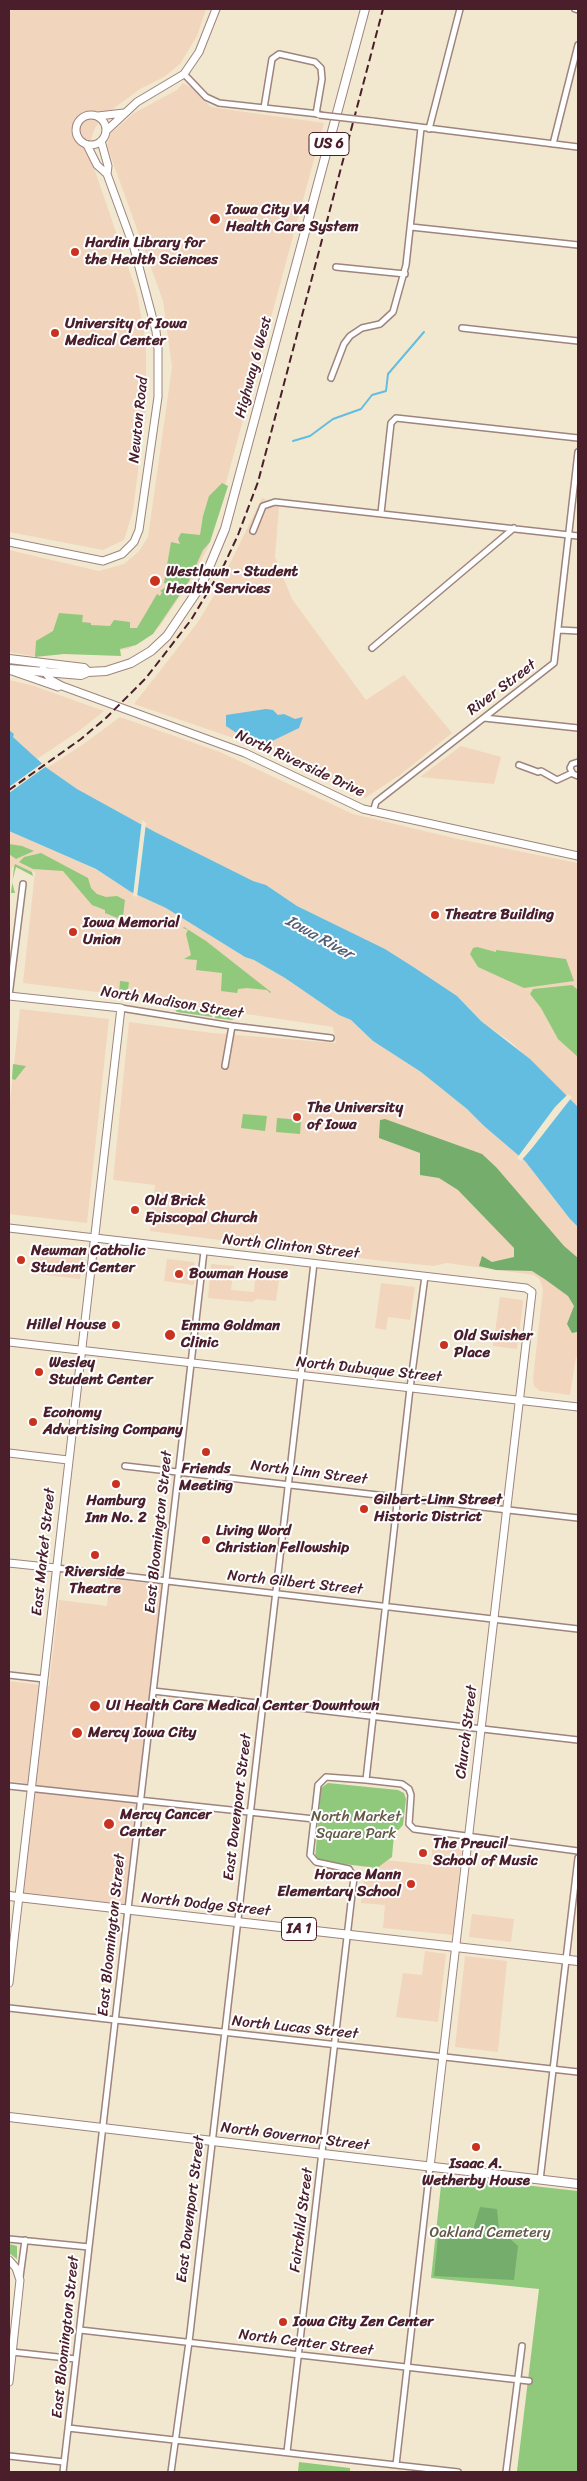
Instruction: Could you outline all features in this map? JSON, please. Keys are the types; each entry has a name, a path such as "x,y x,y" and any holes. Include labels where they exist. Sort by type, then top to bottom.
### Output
{"main road":[{"name":"Highway 6 West","path":"43,668 82,675 88,672 106,671 131,663 160,643 202,584 219,548 365,9"},
{"name":"US 6","path":"9,659 43,668"},
{"name":"US 6","path":"9,670 43,668"},
{"name":"North Dodge Street","path":"9,1896 578,1961"},
{"name":"North Governor Street","path":"9,2117 578,2184"}],"street":[{"path":"124,113 84,116 77,124 76,129 79,139 87,144 101,141 106,131 137,102 184,74 199,52 216,9"},
{"path":"428,129 460,9"},
{"path":"553,144 578,45"},
{"path":"264,108 272,59 279,54 315,62 321,68 322,79 318,114"},
{"path":"184,74 212,100 578,147"},
{"path":"98,116 105,123 106,131"},
{"path":"331,378 344,344 350,336 362,328 375,326 385,321 393,312 404,274 411,227 421,128"},
{"name":"Newton Road","path":"101,141 108,166 106,174"},
{"name":"Newton Road","path":"9,542 103,561 122,554 134,542 139,530 158,397 158,349 152,311 138,259 106,174 97,165 87,144"},
{"path":"411,227 578,245"},
{"path":"336,267 404,274"},
{"path":"462,328 578,341"},
{"path":"381,514 391,423 396,418 578,438"},
{"name":"River Street","path":"373,812 376,802 552,667 559,630 578,452"},
{"path":"253,531 263,506 271,502 578,536"},
{"path":"372,648 514,528"},
{"path":"559,630 578,631"},
{"name":"North Riverside Drive","path":"43,668 56,683 223,744 342,801 373,812 578,856"},
{"name":"North Riverside Drive","path":"9,670 43,683 73,690"},
{"path":"484,718 578,728"},
{"path":"572,773 571,766 578,762"},
{"path":"519,765 538,772 541,771 557,780 572,773"},
{"path":"572,773 578,776"},
{"path":"9,996 23,884"},
{"name":"North Madison Street","path":"9,996 121,1008 232,1026 331,1038"},
{"name":"East Market Street","path":"9,1984 121,1008"},
{"path":"225,1066 232,1026"},
{"name":"North Clinton Street","path":"9,1228 526,1288 532,1292 533,1300"},
{"name":"East Bloomington Street","path":"63,2472 126,1910 141,1801 204,1251"},
{"name":"East Davenport Street","path":"171,2472 175,2444 178,2440 314,1263"},
{"path":"366,1780 410,1388 425,1276"},
{"name":"Church Street","path":"430,2167 533,1300"},
{"name":"North Dubuque Street","path":"9,1342 578,1407"},
{"path":"9,1453 68,1460"},
{"name":"North Linn Street","path":"126,1466 578,1518"},
{"name":"North Gilbert Street","path":"9,1563 578,1629"},
{"path":"9,1675 44,1679"},
{"path":"153,1691 578,1740"},
{"path":"9,1786 314,1819 318,1785 322,1780 331,1777 402,1784 409,1788 411,1794 409,1824 414,1829 469,1838 578,1850"},
{"name":"Fairchild Street","path":"287,2452 354,1877 351,1871 345,1867 320,1864 312,1860 310,1849 314,1819"},
{"path":"540,2180 578,1858"},
{"name":"North Lucas Street","path":"9,2008 578,2072"},
{"path":"396,2465 430,2167"},
{"path":"9,2239 88,2247"},
{"path":"9,2382 24,2240"},
{"path":"9,2260 16,2268 20,2280"},
{"name":"North Center Street","path":"80,2330 528,2381"},
{"path":"506,2472 522,2346"},
{"path":"12,2352 76,2359"},
{"path":"68,2428 458,2472"},
{"path":"9,2456 64,2462"}],"shaded area":[{"path":"14,9 206,9 197,36 180,64 164,77 140,89 102,117 94,130 90,143 89,150 95,171 137,293 146,344 146,406 133,511 124,540 103,550 9,532 9,12"},
{"name":"Iowa City VA Health Care System","path":"183,83 192,88 211,107 324,123 209,545 191,580 160,626 144,640 128,649 33,656 9,652 9,550 99,571 124,564 139,551 148,537 172,367 163,301 107,146 110,134 134,113 177,90"},
{"path":"262,498 279,506 275,557 292,599 366,700 404,675 452,733 400,775 365,798 245,742 134,704 198,622 216,592"},
{"path":"9,680 31,685 104,711 79,731 37,759 13,737 14,734 9,730"},
{"path":"120,717 220,752 353,814 458,839 578,863 578,1107 512,1043 481,1021 457,996 415,968 385,949 297,906 266,885 253,881 155,832 77,789 47,768"},
{"path":"461,746 501,757 494,784 420,777"},
{"name":"The University of Iowa","path":"9,831 97,870 131,892 166,908 245,957 254,960 285,978 339,1015 351,1020 373,1041 421,1072 467,1109 525,1161 578,1227 578,1357 576,1357 570,1395 540,1391 534,1386 533,1379 543,1289 540,1280 534,1275 447,1263 434,1266 383,1261 150,1231 155,1185 113,1180 129,1022 212,1033 336,1043 333,1027 114,994 23,983 35,872 12,867 9,890"},
{"path":"20,1009 109,1019 87,1223 9,1214 9,1110"},
{"path":"42,1245 83,1250 80,1279 38,1274"},
{"path":"167,1259 194,1262 196,1268 194,1285 164,1281"},
{"path":"211,1264 234,1266 231,1290 254,1292 256,1269 280,1273 276,1301 257,1299 252,1302 208,1298"},
{"path":"381,1283 415,1287 410,1320 388,1317 386,1330 375,1328"},
{"path":"500,1297 522,1300 523,1303 517,1349 493,1346"},
{"name":"Mercy Iowa City","path":"110,1579 163,1585 124,1907 21,1895 34,1784 9,1781 9,1681 49,1686 59,1600 107,1606"},
{"name":"Horace Mann Elementary School","path":"433,1843 462,1847 453,1935 383,1928 385,1905 361,1903 367,1858 431,1865"},
{"path":"472,1914 514,1919 511,1942 469,1937"},
{"path":"425,1951 446,1954 438,2022 396,2017 403,1973 422,1975"},
{"path":"465,1956 507,1961 498,2052 455,2047"}],"green space":[{"path":"222,483 228,486 210,542 203,550 189,581 153,634 136,645 120,649 121,656 64,654 35,657 36,641 53,631 59,613 83,615 82,622 91,623 91,625 110,626 114,620 130,622 130,628 137,628 157,594 160,596 162,592 160,591 170,584 164,583 171,542 180,544 178,539 181,533 200,535 209,496"},
{"path":"9,844 22,846 34,851 16,859 9,854"},
{"path":"41,853 88,878 91,888 97,894 106,897 117,896 125,900 123,917 120,919 92,905 63,871 33,869 19,862 24,857"},
{"path":"15,864 32,872 33,876 16,867 12,880"},
{"path":"12,883 15,893 11,893"},
{"path":"184,927 206,941 271,992 247,988 238,989 237,993 221,991 222,973 196,970 197,960 184,959 191,955 186,934 188,930"},
{"path":"477,947 496,952 496,950 566,959 574,981 524,988 478,967 470,954 473,948"},
{"path":"120,981 129,982 127,997 119,995"},
{"path":"572,985 578,990 578,1057 558,1039 541,1008 530,994 533,989"},
{"path":"173,1007 212,1012 213,1014 212,1017 177,1012"},
{"path":"216,1012 229,1013 229,1017 237,1016 232,1020 215,1018"},
{"path":"13,1064 26,1066 15,1080 12,1079"},
{"path":"243,1114 267,1116 265,1131 241,1128"},
{"path":"277,1118 301,1120 300,1134 276,1132"},
{"path":"385,1119 482,1154 496,1167 564,1246 578,1258 577,1332 572,1333 567,1324 574,1306 568,1296 546,1280 532,1271 496,1270 479,1266 482,1256 492,1262 514,1257 514,1248 458,1190 439,1178 420,1175 420,1153 379,1138 380,1120"},
{"name":"North Market Square Park","path":"328,1783 398,1790 404,1793 406,1799 403,1825 394,1835 392,1857 377,1868 315,1859 321,1788"},
{"name":"Oakland Cemetery","path":"442,2176 578,2191 578,2472 517,2471 539,2289 431,2278"},
{"path":"480,2207 497,2209 499,2229 518,2246 514,2280 434,2276 438,2237 463,2238 473,2230"},
{"path":"9,2244 17,2246 17,2259 9,2253"},
{"path":"299,2462 350,2468 350,2472 298,2472"}],"water":[{"path":"266,709 273,710 278,715 284,714 295,719 303,717 299,728 268,743 261,744 247,740 226,726 226,715"},
{"name":"Iowa River","path":"9,730 14,734 13,737 47,768 77,789 155,832 253,881 266,885 297,906 385,949 457,996 481,1021 530,1059 578,1107 578,1227 525,1161 467,1109 421,1072 373,1041 351,1020 339,1015 285,978 254,960 245,957 166,908 131,892 96,869 9,831"}],"pier":[{"path":"44,762 48,765 9,793 9,787"},
{"path":"142,820 146,823 137,897 133,896"},
{"path":"568,1094 572,1097 521,1161 517,1158 555,1107"}],"waterway":[{"path":"293,441 310,436 333,419 361,409 372,395 386,391 388,374 424,332"}],"railway":[{"path":"9,790 81,739 106,718 146,678 191,620 224,565 238,535 258,482 383,9"}],"place":[{"name":"Iowa City VA Health Care System","path":"215,219"},
{"name":"Hardin Library for the Health Sciences","path":"75,252"},
{"name":"University of Iowa Medical Center","path":"55,333"},
{"name":"Westlawn - Student Health Services","path":"155,581"},
{"name":"Theatre Building","path":"435,915"},
{"name":"Iowa Memorial Union","path":"73,932"},
{"name":"The University of Iowa","path":"297,1117"},
{"name":"Old Brick Episcopal Church","path":"135,1210"},
{"name":"Newman Catholic Student Center","path":"21,1260"},
{"name":"Bowman House","path":"179,1274"},
{"name":"Hillel House","path":"116,1325"},
{"name":"Emma Goldman Clinic","path":"170,1335"},
{"name":"Old Swisher Place","path":"444,1345"},
{"name":"Wesley Student Center","path":"39,1372"},
{"name":"Economy Advertising Company","path":"33,1422"},
{"name":"Friends Meeting","path":"206,1452"},
{"name":"Hamburg Inn No. 2","path":"116,1484"},
{"name":"Gilbert-Linn Street Historic District","path":"364,1509"},
{"name":"Living Word Christian Fellowship","path":"206,1540"},
{"name":"Riverside Theatre","path":"95,1555"},
{"name":"UI Health Care Medical Center Downtown","path":"95,1706"},
{"name":"Mercy Iowa City","path":"77,1733"},
{"name":"Mercy Cancer Center","path":"109,1824"},
{"name":"The Preucil School of Music","path":"423,1853"},
{"name":"Horace Mann Elementary School","path":"411,1884"},
{"name":"Isaac A. Wetherby House","path":"476,2147"},
{"name":"Iowa City Zen Center","path":"283,2322"}]}
